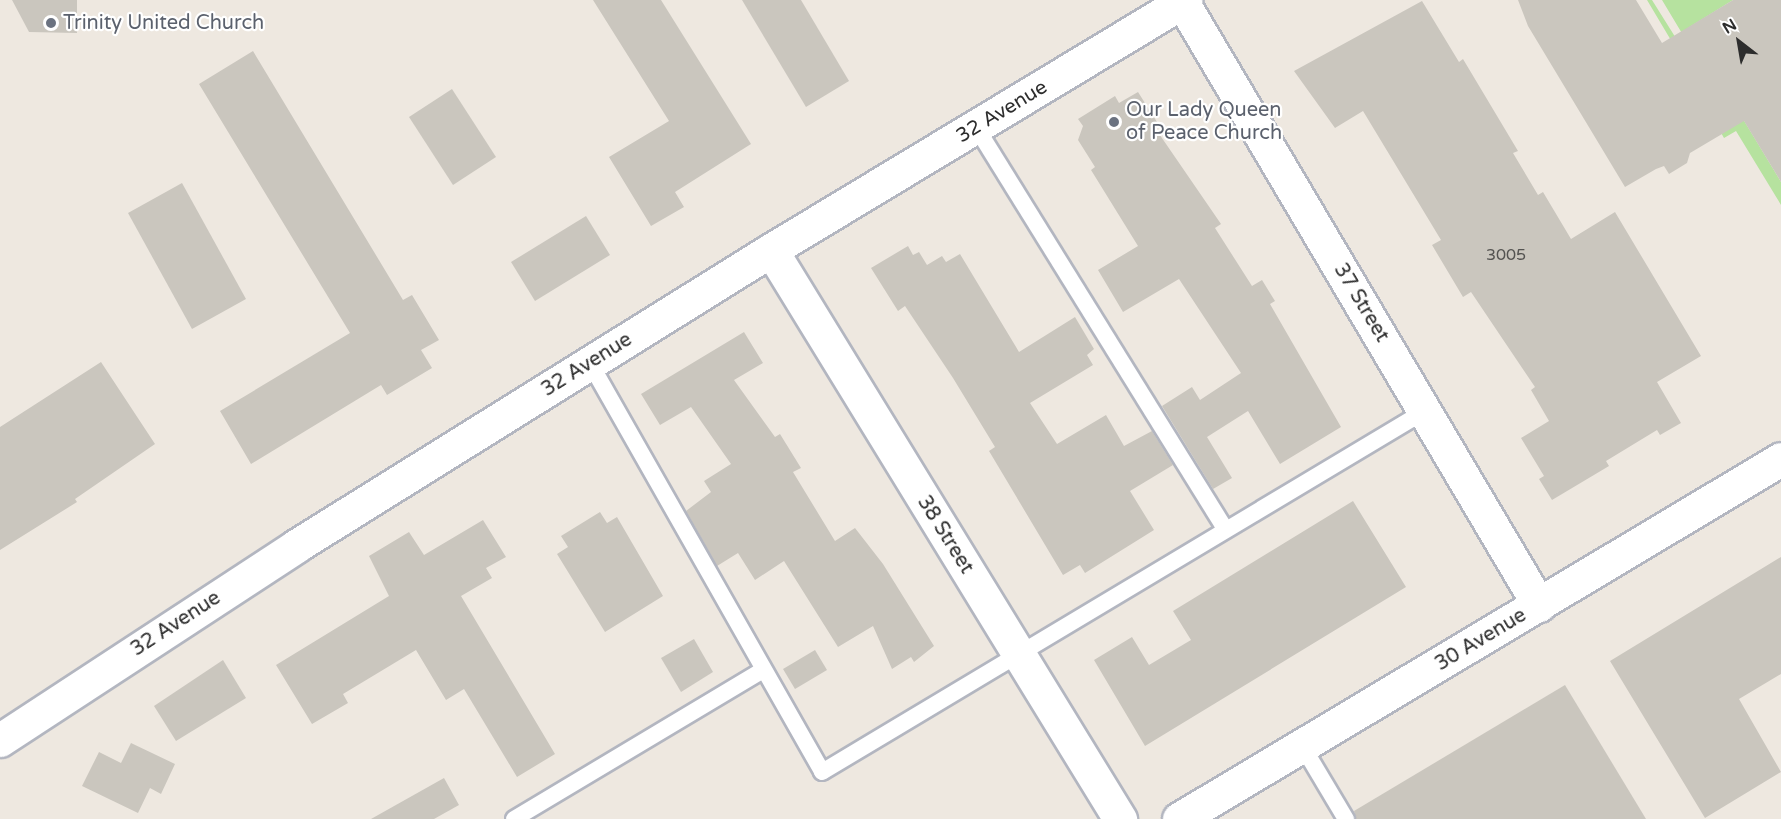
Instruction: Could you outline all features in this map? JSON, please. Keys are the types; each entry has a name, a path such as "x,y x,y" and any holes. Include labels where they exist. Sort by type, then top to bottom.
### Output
{"street":[{"name":"32 Avenue","path":"0,740 296,546 771,250 1183,1"},
{"name":"37 Street","path":"1183,1 1539,604"},
{"name":"38 Street","path":"771,250 1120,819"},
{"name":"30 Avenue","path":"1179,819 1303,747 1781,459"}],"lane":[{"path":"976,127 1225,528"},
{"path":"590,363 822,772 1225,528 1425,411"},
{"path":"514,819 763,670"},
{"path":"1303,747 1346,819"}],"green space":[{"path":"1647,0 1652,0 1689,59 1695,55 1662,0 1733,0 1688,28 1781,182 1781,205 1736,131 1724,138 1716,124 1719,121"}],"building":[{"name":"Trinity United Church","path":"12,0 77,0 77,33 29,32"},
{"path":"593,0 661,0 751,144 675,192 684,207 651,226 609,157 669,121"},
{"path":"742,0 801,0 849,81 806,107"},
{"path":"1518,0 1636,0 1662,43 1733,0 1781,0 1781,182 1744,121 1690,153 1687,163 1669,174 1664,166 1625,187 1528,26"},
{"path":"1422,1 1459,62 1463,59 1518,151 1513,153 1538,195 1543,192 1571,239 1615,212 1701,356 1657,382 1681,423 1660,435 1657,430 1606,461 1609,466 1552,500 1539,479 1544,476 1521,438 1549,421 1531,390 1535,387 1471,292 1463,297 1432,245 1441,240 1363,111 1335,128 1294,71"},
{"path":"253,51 403,300 412,295 439,340 421,350 432,368 387,395 381,385 251,464 220,411 350,333 199,84"},
{"path":"452,89 496,157 453,185 409,117"},
{"path":"1138,92 1157,122 1153,125 1221,224 1215,228 1252,286 1262,280 1275,301 1270,304 1341,427 1280,464 1248,411 1207,437 1232,478 1213,489 1162,406 1192,387 1200,400 1241,373 1179,279 1123,312 1098,270 1138,246 1091,170 1095,167 1078,140 1083,126 1078,119 1115,96 1119,103"},
{"path":"182,183 246,299 192,329 128,213"},
{"path":"586,216 610,255 535,301 511,262"},
{"path":"908,246 913,255 919,252 927,265 942,256 946,262 960,254 1019,352 1075,317 1094,349 1087,355 1093,365 1030,403 1057,444 1106,415 1124,446 1152,431 1173,465 1130,491 1154,530 1085,573 1080,565 1063,575 989,451 995,447 953,378 905,306 898,311 871,268"},
{"path":"744,332 763,363 734,380 775,437 780,434 801,468 793,472 835,541 855,528 883,564 934,646 914,662 911,657 892,669 873,626 838,647 784,561 755,580 738,553 717,566 686,511 711,492 704,481 731,464 691,407 660,425 641,394"},
{"path":"101,362 155,444 75,499 77,502 0,550 0,427"},
{"path":"1353,501 1406,587 1145,746 1094,660 1132,637 1149,665 1191,640 1173,611"},
{"path":"600,512 607,523 617,517 663,596 605,632 557,554 568,547 561,536"},
{"path":"483,520 506,557 486,568 492,578 461,596 555,754 517,777 464,689 446,700 416,650 343,694 348,703 312,724 276,665 389,596 369,556 409,532 424,555"},
{"path":"1781,557 1781,674 1739,699 1781,772 1705,818 1610,661"},
{"path":"694,639 713,672 681,692 661,658"},
{"path":"815,650 827,670 795,689 783,669"},
{"path":"223,660 246,698 176,741 154,706"},
{"path":"1565,685 1646,819 1356,819 1354,811"},
{"path":"131,743 175,764 161,794 150,788 138,813 82,786 99,752 121,763"},
{"path":"444,778 459,805 434,819 371,819"}],"place":[{"name":"Trinity United Church","path":"51,23"},
{"name":"Our Lady Queen of Peace Church","path":"1114,122"}]}
